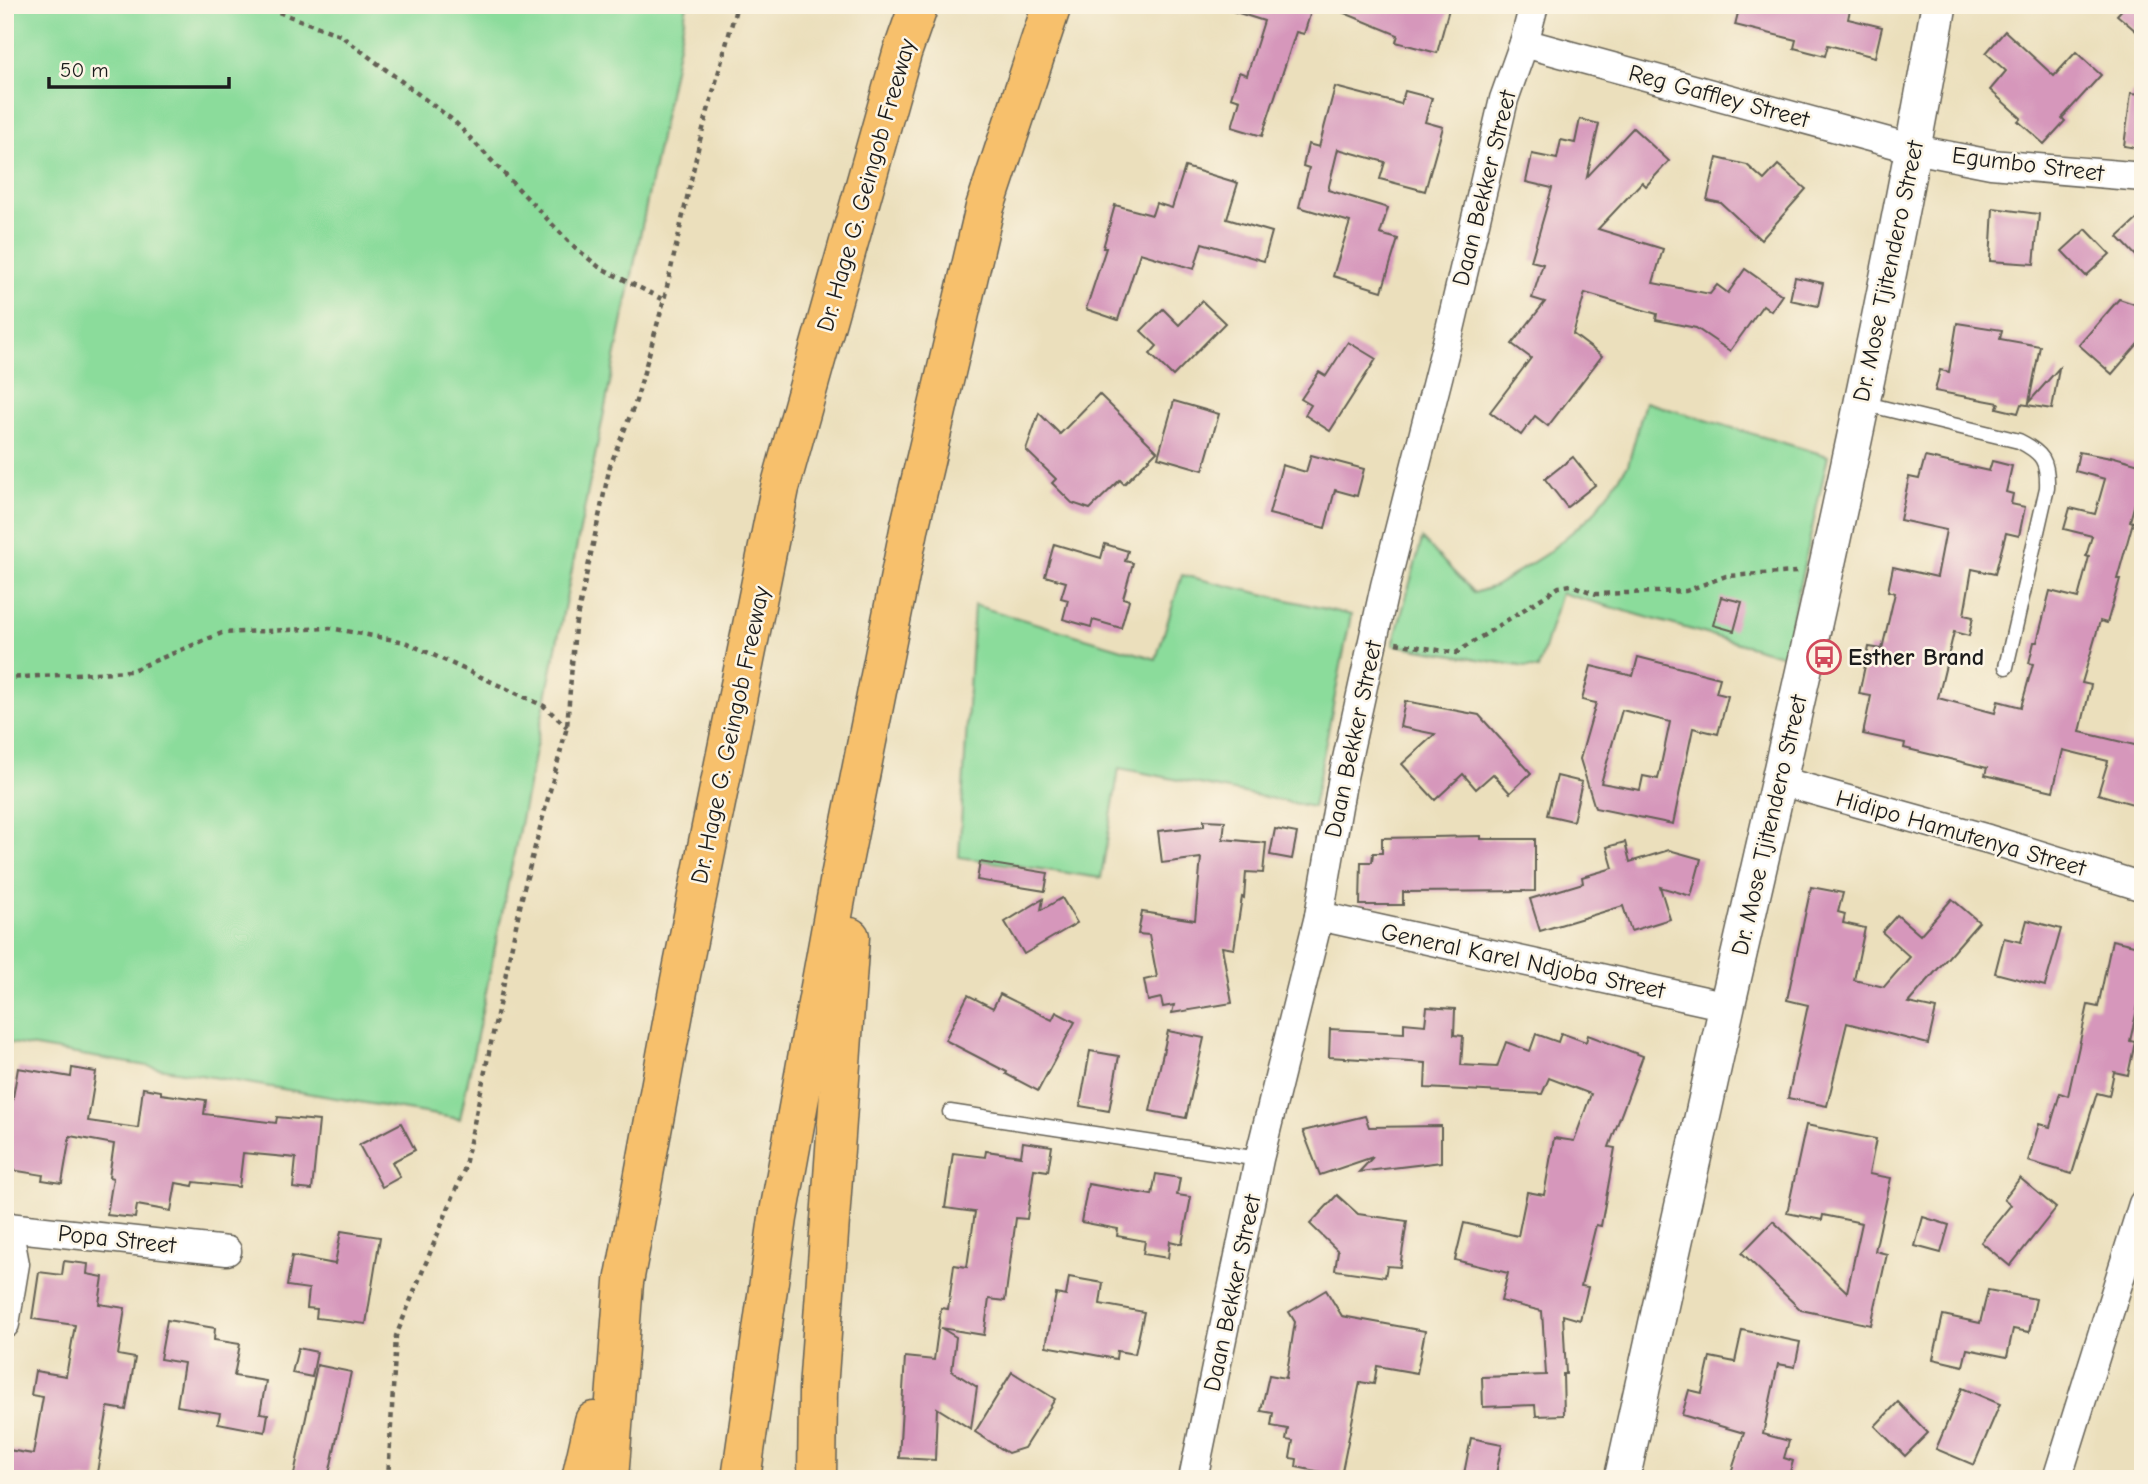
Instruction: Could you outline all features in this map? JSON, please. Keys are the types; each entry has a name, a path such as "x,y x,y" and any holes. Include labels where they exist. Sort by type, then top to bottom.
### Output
{"highway":[{"name":"Dr. Hage G. Geingob Freeway","path":"609,1479 624,1282 680,980 780,488 902,53 919,5"},
{"path":"741,1479 778,1218 862,764 910,525 985,207 1052,5"},
{"path":"817,1479 818,1390 862,764"},
{"path":"582,1479 624,1282"}],"street":[{"name":"Daan Bekker Street","path":"1193,1479 1259,1159 1320,916 1343,777 1385,586 1447,342 1504,99 1534,5"},
{"name":"Dr. Mose Tjitendero Street","path":"1622,1479 1780,781 1914,149 1939,5"},
{"name":"Reg Gaffley Street","path":"1524,43 1914,149"},
{"name":"Egumbo Street","path":"1914,149 1991,164 2143,177"},
{"name":"Hidipo Hamutenya Street","path":"1780,781 1988,839 2143,887"},
{"name":"General Karel Ndjoba Street","path":"1320,916 1727,1006"},
{"path":"2057,1479 2143,1204"},
{"path":"5,1324 15,1264 7,1226"},
{"name":"Popa Street","path":"7,1226 227,1251"}],"lane":[{"path":"1861,403 2019,441 2034,448 2046,464 2046,488 2006,667"},
{"path":"950,1112 1259,1159"}],"path":[{"path":"260,5 340,35 454,121 571,244 599,267 664,300"},
{"path":"388,1479 396,1336 464,1170 524,888 567,727 575,627 610,466 636,401 664,300 700,140 737,5"},
{"path":"1388,641 1456,653 1566,585 1596,594 1675,592 1686,591 1726,576 1825,571"},
{"path":"5,678 130,671 222,633 330,628 405,642 544,706 567,727"}],"green space":[{"path":"5,5 687,5 460,1119 5,1042"},
{"path":"1645,402 1828,456 1784,656 1561,593 1538,669 1393,645 1422,539 1474,593 1495,586 1546,554 1592,515 1628,465"},
{"path":"1182,575 1351,615 1313,807 1119,768 1101,878 959,857 974,605 1156,659"}],"building":[{"path":"1227,5 1313,5 1304,34 1296,32 1262,136 1232,127 1240,100 1231,97 1239,72 1247,75 1264,21 1226,9"},
{"path":"1325,5 1450,5 1437,53 1396,42 1398,35"},
{"path":"1740,5 1851,5 1848,19 1882,27 1875,57 1828,45 1825,56 1794,48 1796,40 1735,25"},
{"path":"2126,5 2143,5 2143,37 2117,15"},
{"path":"2005,31 2054,76 2076,52 2101,75 2062,118 2065,121 2044,144 2018,121 2021,118 1990,90 2006,71 1986,53"},
{"path":"1335,87 1401,104 1405,91 1432,98 1425,122 1443,127 1425,191 1380,179 1385,162 1338,149 1328,190 1388,208 1380,234 1398,239 1382,291 1333,276 1350,222 1299,207 1309,168 1303,166 1308,144 1319,147"},
{"path":"2131,93 2143,94 2143,149 2124,146"},
{"path":"1580,119 1599,124 1587,177 1633,128 1669,161 1646,186 1642,182 1598,229 1663,249 1653,283 1710,294 1717,285 1728,293 1745,269 1782,295 1771,311 1763,305 1730,351 1696,328 1656,320 1657,314 1585,293 1573,334 1602,356 1548,426 1535,416 1521,435 1490,412 1531,358 1512,344 1545,302 1532,298 1543,264 1531,261 1552,188 1526,182 1532,154 1557,159 1561,140 1575,143"},
{"path":"1717,158 1747,165 1764,180 1778,165 1806,189 1761,240 1721,203 1707,200"},
{"path":"1185,167 1238,183 1227,219 1272,232 1264,261 1202,243 1194,269 1140,253 1118,320 1086,309 1106,248 1103,248 1115,205 1152,215 1156,203 1172,208"},
{"path":"1993,208 2039,214 2034,264 1990,261"},
{"path":"2143,214 2143,263 2118,237"},
{"path":"2086,229 2110,254 2086,276 2062,251"},
{"path":"1795,277 1823,283 1818,306 1790,300"},
{"path":"2119,299 2143,307 2143,338 2112,374 2079,345"},
{"path":"1202,301 1225,323 1173,376 1150,354 1157,346 1141,331 1163,309 1179,325"},
{"path":"1957,323 2002,330 2000,339 2040,346 2029,402 2059,368 2052,409 2021,404 2018,413 1997,408 1999,403 1935,391 1940,370 1949,372"},
{"path":"1348,342 1376,359 1330,431 1305,415 1311,405 1301,399 1319,372 1326,376"},
{"path":"1099,394 1157,451 1124,484 1120,480 1090,509 1072,503 1052,483 1056,479 1026,450 1039,413 1060,434"},
{"path":"1174,401 1219,414 1203,470 1158,457"},
{"path":"2079,452 2111,456 2143,465 2130,521 2133,522 2117,579 2120,579 2107,623 2100,621 2082,683 2091,685 2080,732 2143,747 2143,807 2098,794 2108,761 2063,750 2053,791 1985,775 1987,768 1904,748 1905,743 1863,734 1871,696 1859,694 1869,647 1882,649 1895,593 1888,591 1893,567 1937,577 1946,530 1900,520 1909,477 1919,479 1925,457 1989,471 1992,461 2012,466 2006,492 2013,494 2011,504 2025,507 2019,536 2006,533 1995,574 1972,569 1964,615 1973,617 1969,636 1954,632 1938,698 1995,713 1998,701 2021,707 2033,664 2029,663 2034,642 2037,642 2050,591 2078,598 2092,536 2064,529 2070,508 2095,514 2105,479 2075,471"},
{"path":"1311,455 1364,469 1357,496 1335,490 1325,528 1269,514 1282,465 1306,472"},
{"path":"1573,457 1595,485 1567,507 1545,479"},
{"path":"1054,544 1101,558 1105,544 1128,551 1125,561 1133,563 1123,598 1129,600 1121,628 1093,620 1091,627 1063,619 1068,600 1061,598 1066,582 1045,576"},
{"path":"1721,597 1742,602 1734,631 1713,625"},
{"path":"1638,657 1720,678 1716,693 1728,696 1718,734 1693,728 1673,824 1595,808 1580,759 1596,703 1582,700 1591,666 1633,676","holes":["1622,710 1670,722 1658,779 1643,776 1640,790 1601,783"]},
{"path":"1405,701 1479,715 1531,773 1510,793 1493,774 1476,789 1463,774 1435,800 1402,764 1435,734 1400,727"},
{"path":"1557,776 1582,782 1573,821 1547,815"},
{"path":"1204,820 1225,821 1223,839 1266,843 1263,873 1246,872 1234,949 1222,947 1232,1003 1172,1013 1174,1005 1163,1007 1161,998 1148,1001 1144,980 1157,977 1149,935 1138,934 1142,912 1195,920 1201,858 1162,863 1158,831 1204,826"},
{"path":"1275,829 1297,833 1292,859 1270,855"},
{"path":"1481,836 1481,839 1535,839 1535,891 1403,892 1403,905 1360,905 1361,862 1372,862 1373,853 1382,853 1382,838"},
{"path":"1625,842 1630,862 1669,850 1701,859 1691,896 1660,887 1670,919 1631,931 1623,906 1540,931 1530,899 1583,883 1582,877 1613,868 1607,847"},
{"path":"980,862 1048,873 1045,891 977,880"},
{"path":"1811,887 1843,893 1838,912 1845,914 1843,923 1865,928 1854,980 1884,987 1910,957 1882,932 1897,915 1920,935 1952,899 1979,922 1908,1003 1936,1009 1928,1044 1847,1023 1827,1106 1788,1098 1808,1005 1787,1000"},
{"path":"1062,898 1077,923 1024,954 1005,922 1043,899 1041,910"},
{"path":"2027,920 2061,929 2045,986 1995,973 2004,938 2021,942"},
{"path":"2112,940 2143,947 2143,997 2140,996 2130,1041 2135,1042 2128,1075 2114,1072 2109,1096 2097,1093 2072,1174 2028,1161 2039,1124 2050,1127 2060,1093 2068,1096 2088,1005 2098,1007"},
{"path":"1000,994 1052,1020 1056,1012 1075,1022 1038,1091 945,1040 968,995 993,1008"},
{"path":"1427,1007 1455,1009 1454,1035 1463,1036 1461,1065 1497,1067 1506,1042 1530,1051 1536,1034 1558,1042 1561,1033 1586,1042 1588,1035 1643,1056 1609,1147 1615,1148 1601,1226 1596,1225 1581,1286 1588,1287 1580,1320 1563,1315 1566,1374 1563,1374 1564,1415 1536,1416 1535,1405 1483,1407 1482,1377 1546,1375 1542,1311 1501,1301 1508,1273 1455,1260 1464,1223 1518,1236 1527,1192 1544,1195 1554,1138 1574,1141 1591,1094 1549,1078 1542,1094 1425,1088 1426,1063 1329,1057 1330,1029 1404,1033 1404,1023 1425,1025"},
{"path":"1168,1031 1204,1038 1186,1118 1150,1111"},
{"path":"1090,1051 1119,1056 1109,1111 1080,1106"},
{"path":"18,1068 71,1077 72,1068 96,1072 88,1121 138,1128 143,1088 161,1091 161,1094 206,1100 204,1114 276,1123 277,1117 319,1121 312,1190 293,1188 296,1158 243,1153 239,1187 194,1182 193,1186 176,1183 171,1211 137,1205 135,1218 107,1215 113,1178 109,1177 114,1144 70,1136 62,1183 42,1180 43,1175 5,1169 5,1144"},
{"path":"1365,1116 1369,1127 1441,1126 1441,1162 1359,1172 1373,1157 1320,1175 1303,1131"},
{"path":"401,1123 415,1150 392,1162 400,1177 382,1187 359,1145"},
{"path":"1806,1125 1876,1139 1869,1174 1891,1178 1875,1251 1887,1254 1871,1325 1801,1310 1742,1253 1773,1221 1847,1292 1862,1223 1823,1215 1822,1220 1787,1213"},
{"path":"1023,1142 1052,1146 1048,1171 1034,1169 1027,1219 1016,1218 1005,1301 989,1299 984,1335 941,1328 956,1337 952,1371 977,1387 971,1429 937,1408 935,1460 899,1458 905,1357 934,1360 941,1308 948,1309 954,1265 967,1267 975,1212 945,1208 953,1153 985,1157 986,1151 1021,1156"},
{"path":"1156,1174 1180,1178 1177,1195 1191,1197 1182,1244 1170,1241 1168,1258 1143,1254 1145,1241 1117,1236 1118,1229 1081,1222 1088,1184 1152,1195"},
{"path":"2020,1178 2056,1208 2010,1266 1981,1242 2011,1205 2004,1199"},
{"path":"1337,1195 1358,1214 1407,1221 1400,1267 1387,1266 1385,1277 1335,1270 1338,1251 1310,1224"},
{"path":"1923,1217 1949,1225 1941,1253 1915,1246"},
{"path":"341,1231 380,1237 366,1324 316,1318 317,1309 307,1308 309,1289 287,1286 292,1256 335,1264"},
{"path":"64,1261 88,1264 87,1274 103,1277 99,1304 125,1308 118,1355 135,1358 126,1410 108,1407 96,1479 5,1479 8,1450 33,1454 43,1397 31,1395 35,1371 66,1376 75,1325 32,1319 39,1272 62,1275"},
{"path":"1069,1277 1103,1283 1100,1304 1144,1312 1135,1354 1117,1351 1116,1359 1046,1346 1056,1294 1066,1296"},
{"path":"1326,1290 1342,1316 1425,1331 1417,1373 1377,1366 1374,1384 1360,1382 1341,1476 1296,1467 1297,1459 1290,1458 1293,1441 1286,1440 1288,1429 1271,1426 1273,1413 1261,1411 1269,1375 1286,1378 1295,1322 1289,1312"},
{"path":"1988,1290 2036,1299 2029,1332 2013,1329 2007,1357 1967,1349 1963,1366 1933,1359 1943,1315 1980,1323"},
{"path":"167,1320 215,1328 214,1340 240,1344 234,1376 266,1381 260,1413 268,1414 265,1432 218,1423 220,1413 177,1406 184,1363 160,1359"},
{"path":"1742,1330 1800,1342 1795,1367 1778,1364 1763,1434 1789,1441 1784,1458 1793,1461 1788,1479 1729,1479 1744,1433 1682,1415 1689,1390 1702,1393 1710,1357 1735,1362"},
{"path":"298,1348 317,1352 312,1377 292,1373"},
{"path":"317,1365 351,1372 328,1479 293,1479"},
{"path":"1012,1372 1055,1399 1024,1448 1008,1453 975,1432"},
{"path":"1962,1388 2000,1404 1974,1465 1936,1449"},
{"path":"1898,1402 1928,1433 1905,1456 1875,1426"},
{"path":"1471,1438 1502,1444 1495,1479 1463,1479"}],"place":[{"name":"Esther Brand","path":"1824,657"}]}
